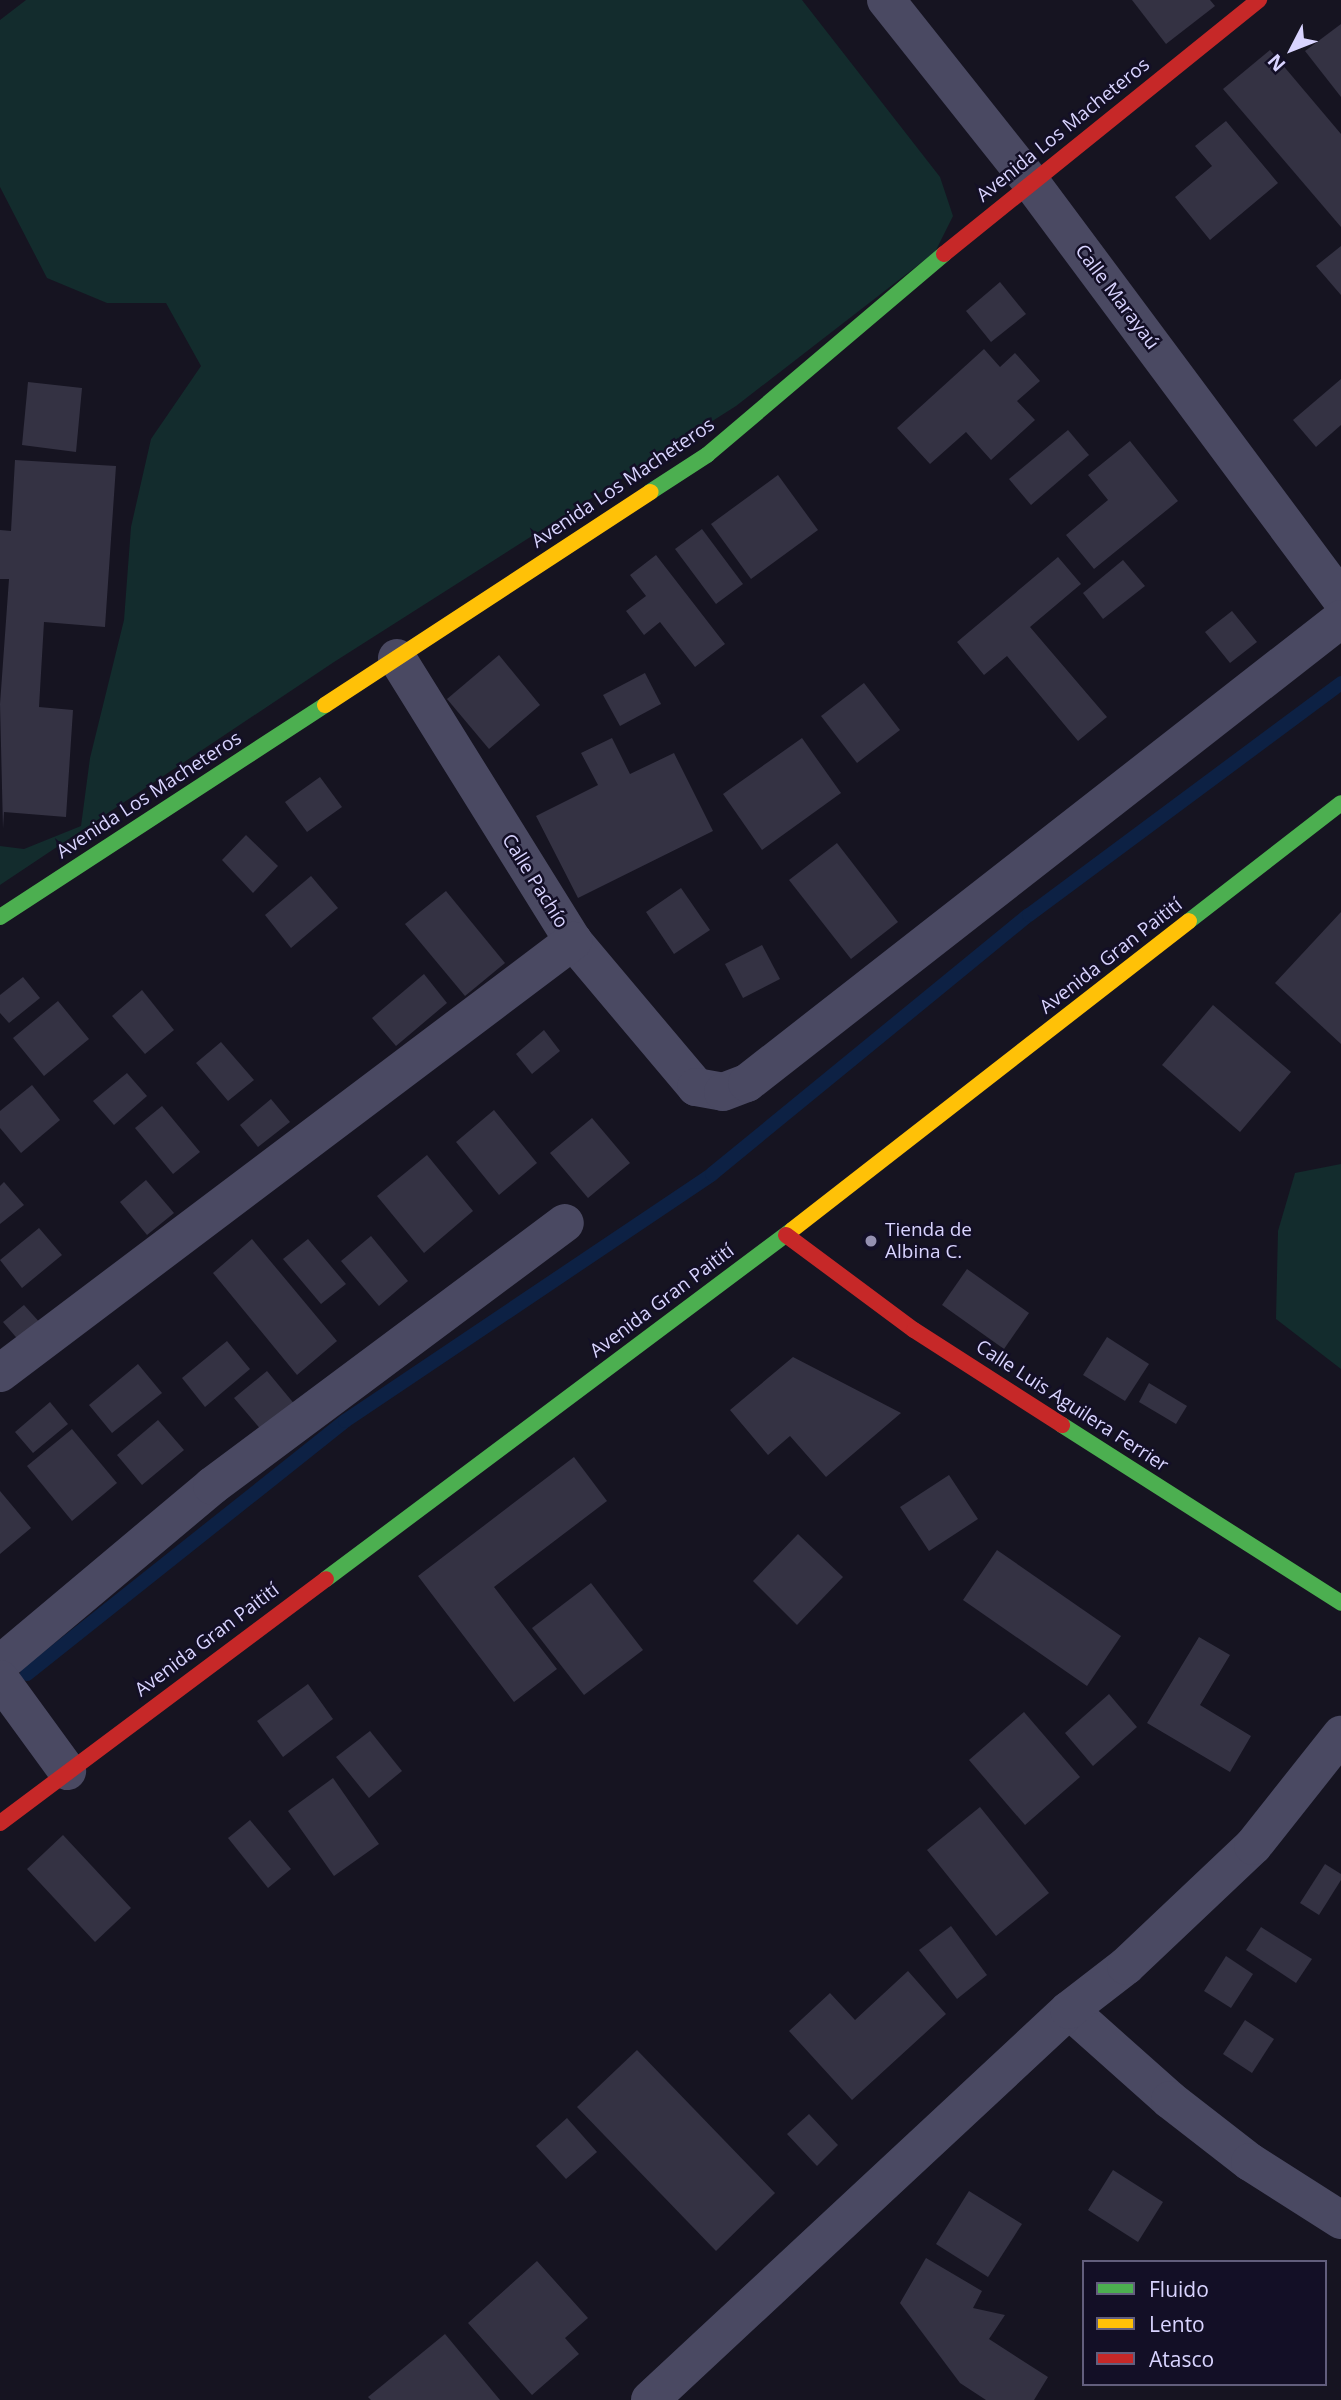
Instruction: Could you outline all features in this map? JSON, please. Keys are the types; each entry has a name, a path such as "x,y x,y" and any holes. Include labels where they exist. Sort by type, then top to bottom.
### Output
{"street":[{"name":"Calle Marayaú","path":"886,0 1030,181 1341,599"},
{"name":"Avenida Los Macheteros","path":"0,917 707,455 1030,181 1259,0"},
{"name":"Calle Pachío","path":"397,658 573,941 696,1087 723,1092 747,1083 1341,618"},
{"name":"Avenida Gran Paitití","path":"0,1823 786,1235 1341,803"},
{"path":"0,1373 573,941"},
{"path":"0,1664 212,1486 565,1223"},
{"name":"Calle Luis Aguilera Ferrier","path":"786,1235 914,1330 1341,1603"},
{"path":"0,1679 67,1771"},
{"path":"650,2400 1069,2010 1126,1966 1253,1846 1341,1735"},
{"path":"1069,2010 1170,2100 1250,2162 1341,2220"}],"green space":[{"path":"26,0 802,0 940,177 953,216 935,252 736,406 334,662 0,885 0,846 24,849 81,826 90,758 124,620 131,527 151,439 201,366 166,303 107,303 47,278 0,187 0,20"},
{"path":"1341,1164 1341,1369 1276,1319 1278,1231 1295,1173"}],"building":[{"path":"1132,0 1210,0 1215,6 1166,44"},
{"path":"1341,24 1341,97 1305,51"},
{"path":"1270,50 1341,134 1341,227 1223,89"},
{"path":"1226,121 1278,183 1210,240 1175,197 1212,166 1195,146"},
{"path":"1341,246 1341,295 1316,266"},
{"path":"1000,282 1026,314 991,342 966,311"},
{"path":"984,349 1000,367 1015,353 1040,381 1017,401 1035,420 991,460 966,432 930,464 897,428"},
{"path":"1341,379 1341,425 1316,447 1293,420"},
{"path":"28,382 82,388 76,452 22,445"},
{"path":"1068,430 1089,455 1031,505 1009,479"},
{"path":"1130,441 1178,501 1094,569 1066,535 1108,500 1088,475"},
{"path":"15,460 116,466 105,627 44,622 39,707 73,710 66,817 4,812 3,829 0,704 9,579 0,579 0,530 11,531"},
{"path":"778,475 818,530 751,579 711,524"},
{"path":"702,529 743,584 716,604 675,549"},
{"path":"656,555 725,644 695,667 660,622 644,635 626,611 646,596 630,575"},
{"path":"1058,557 1081,584 1030,627 1107,717 1078,741 1007,656 984,675 957,642"},
{"path":"1123,560 1145,586 1103,619 1083,593"},
{"path":"1232,611 1257,642 1230,663 1205,632"},
{"path":"499,655 540,705 489,749 447,699"},
{"path":"645,673 661,704 620,726 603,695"},
{"path":"864,683 900,730 857,763 821,716"},
{"path":"612,738 630,774 674,753 713,831 578,898 536,816 598,785 581,753"},
{"path":"802,738 841,793 762,850 723,794"},
{"path":"320,777 342,807 307,832 285,802"},
{"path":"246,835 278,866 253,893 222,860"},
{"path":"837,843 898,922 851,959 789,880"},
{"path":"311,876 338,908 291,948 265,915"},
{"path":"681,888 710,930 674,954 646,912"},
{"path":"446,891 505,963 465,996 405,924"},
{"path":"1341,912 1341,1044 1275,983"},
{"path":"762,945 780,979 743,998 725,964"},
{"path":"424,974 447,1003 396,1046 372,1018"},
{"path":"23,977 40,998 9,1023 0,1013 0,995"},
{"path":"142,990 174,1030 145,1054 112,1016"},
{"path":"58,1001 89,1039 44,1076 13,1038"},
{"path":"1213,1005 1291,1072 1240,1132 1162,1065"},
{"path":"544,1030 560,1051 532,1074 516,1054"},
{"path":"221,1042 254,1080 228,1101 196,1063"},
{"path":"127,1073 147,1096 114,1125 93,1101"},
{"path":"32,1085 60,1120 21,1153 0,1128 0,1111"},
{"path":"271,1099 290,1122 258,1147 240,1125"},
{"path":"162,1106 200,1152 173,1174 135,1128"},
{"path":"494,1110 537,1163 499,1195 456,1142"},
{"path":"592,1118 630,1163 588,1198 550,1153"},
{"path":"427,1155 473,1211 424,1253 377,1196"},
{"path":"146,1180 174,1213 147,1235 120,1202"},
{"path":"4,1182 24,1205 0,1224 0,1186"},
{"path":"39,1228 62,1255 22,1288 0,1260"},
{"path":"371,1236 408,1281 379,1306 341,1261"},
{"path":"252,1239 337,1341 297,1375 213,1273"},
{"path":"308,1239 346,1284 321,1304 283,1259"},
{"path":"967,1269 1029,1313 1004,1349 942,1305"},
{"path":"24,1305 42,1325 21,1343 3,1322"},
{"path":"1107,1337 1149,1364 1125,1401 1083,1375"},
{"path":"227,1341 250,1369 205,1407 182,1378"},
{"path":"793,1357 901,1413 826,1477 790,1436 768,1455 730,1410"},
{"path":"138,1364 162,1393 112,1433 89,1405"},
{"path":"267,1371 296,1406 263,1432 234,1398"},
{"path":"1149,1383 1187,1406 1176,1424 1139,1402"},
{"path":"50,1402 68,1424 33,1453 15,1432"},
{"path":"158,1420 184,1450 142,1485 117,1455"},
{"path":"72,1429 117,1483 72,1521 27,1466"},
{"path":"574,1457 607,1501 494,1587 557,1669 514,1702 418,1576"},
{"path":"949,1475 978,1519 929,1551 900,1507"},
{"path":"0,1491 31,1528 0,1554"},
{"path":"798,1534 843,1577 797,1625 753,1581"},
{"path":"997,1550 1121,1636 1087,1686 963,1600"},
{"path":"591,1583 643,1650 584,1695 532,1628"},
{"path":"1199,1637 1230,1655 1200,1705 1251,1736 1230,1772 1147,1723"},
{"path":"308,1684 333,1719 283,1757 257,1721"},
{"path":"1109,1694 1137,1727 1093,1766 1065,1733"},
{"path":"1024,1712 1080,1777 1025,1825 969,1760"},
{"path":"370,1731 402,1771 369,1798 336,1757"},
{"path":"333,1778 379,1844 334,1876 288,1811"},
{"path":"980,1807 1049,1893 996,1936 927,1850"},
{"path":"250,1820 291,1869 268,1888 228,1838"},
{"path":"63,1835 131,1908 95,1942 27,1869"},
{"path":"1325,1864 1341,1874 1341,1880 1319,1915 1300,1903"},
{"path":"951,1926 987,1975 957,1999 919,1950"},
{"path":"1261,1927 1312,1959 1296,1983 1246,1950"},
{"path":"1226,1956 1253,1974 1231,2008 1204,1991"},
{"path":"908,1971 946,2014 852,2100 789,2031 830,1993 855,2020"},
{"path":"1245,2020 1274,2039 1252,2073 1223,2054"},
{"path":"637,2050 775,2193 716,2251 577,2107"},
{"path":"809,2114 838,2145 817,2166 787,2134"},
{"path":"567,2118 597,2152 566,2179 536,2146"},
{"path":"1113,2170 1163,2202 1138,2242 1088,2210"},
{"path":"969,2191 1022,2224 988,2277 936,2244"},
{"path":"926,2258 982,2291 973,2308 1005,2315 989,2339 1048,2377 1034,2400 986,2400 960,2383 900,2303"},
{"path":"537,2261 588,2318 565,2338 579,2354 532,2395 468,2323"},
{"path":"445,2334 500,2400 371,2400 368,2397"}],"waterway":[{"path":"27,1674 345,1421 712,1174 1029,915 1341,683"}],"traffic: fast":[{"path":"650,492 707,455 944,254"},
{"path":"0,917 325,705"},
{"path":"1189,921 1341,803"},
{"path":"326,1579 792,1230"},
{"path":"1062,1425 1341,1603"}],"traffic: slow":[{"path":"325,705 650,492"},
{"path":"792,1230 1189,921"}],"traffic: jam":[{"path":"944,254 1259,0"},
{"path":"786,1235 914,1330 1062,1425"},
{"path":"0,1823 326,1579"}],"place":[{"name":"Tienda de Albina C.","path":"871,1241"}]}
